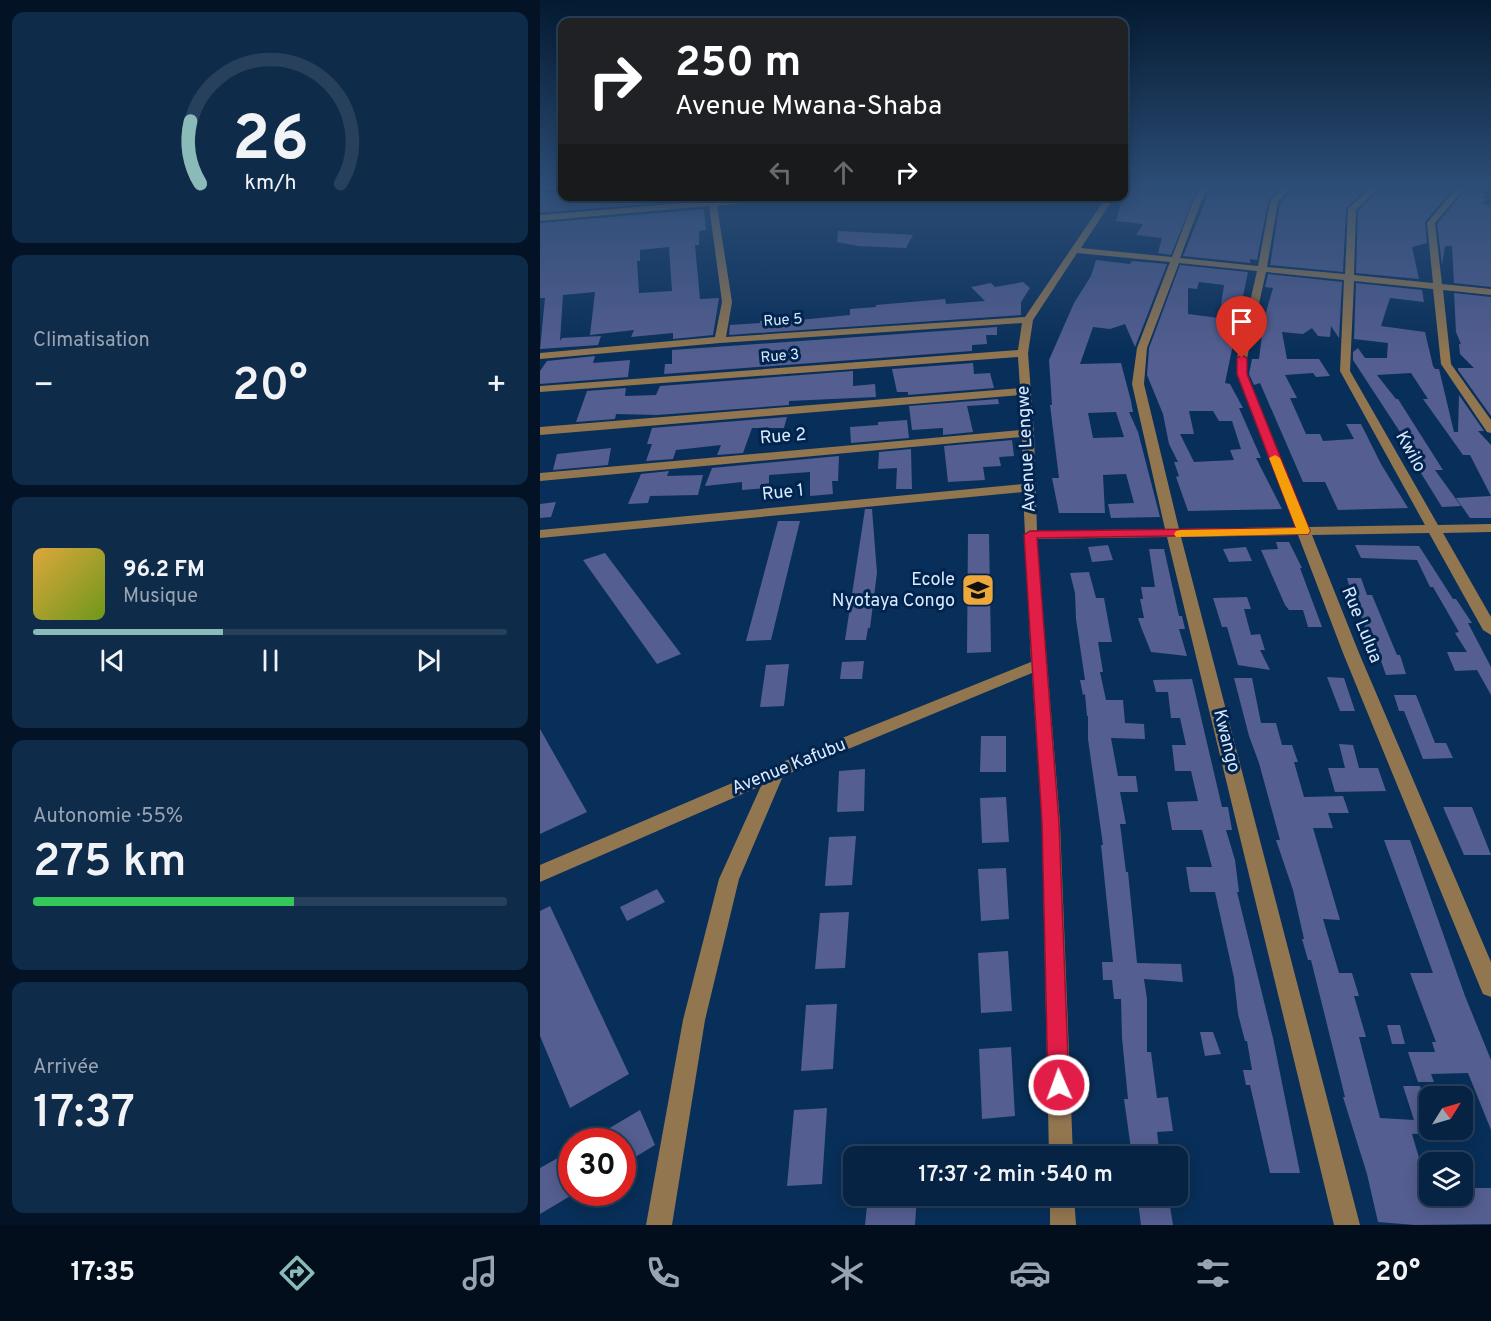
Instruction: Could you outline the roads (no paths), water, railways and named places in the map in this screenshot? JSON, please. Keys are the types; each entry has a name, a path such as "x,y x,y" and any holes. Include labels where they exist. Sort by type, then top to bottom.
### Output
{"street":[{"path":"717,242 727,302 720,340"},
{"path":"1028,320 1081,242"},
{"name":"Kwango","path":"1183,242 1142,348 1138,384 1187,591 1347,1225"},
{"name":"Rue Lulua","path":"1267,242 1242,358 1242,374 1351,653 1491,987"},
{"name":"Kwilo","path":"1351,242 1345,371 1491,630"},
{"path":"1433,242 1446,364 1491,429"},
{"path":"1076,250 1491,292"},
{"name":"Rue 5","path":"540,356 720,340 1028,320"},
{"name":"Avenue Lengwe","path":"1028,320 1023,353 1024,391 1028,433 1030,535 1051,823 1061,1146"},
{"name":"Rue 3","path":"540,389 1023,353"},
{"path":"540,431 1024,391"},
{"name":"Rue 2","path":"540,477 1028,433"},
{"name":"Rue 1","path":"540,534 1030,487"},
{"path":"1030,535 1491,528"},
{"name":"Avenue Kafubu","path":"540,874 776,772 1040,664"},
{"path":"659,1225 694,1020 729,879 776,772"},
{"path":"1062,1206 1063,1225"}],"place":[{"name":"Ecole Nyotaya Congo","path":"978,590"}]}
